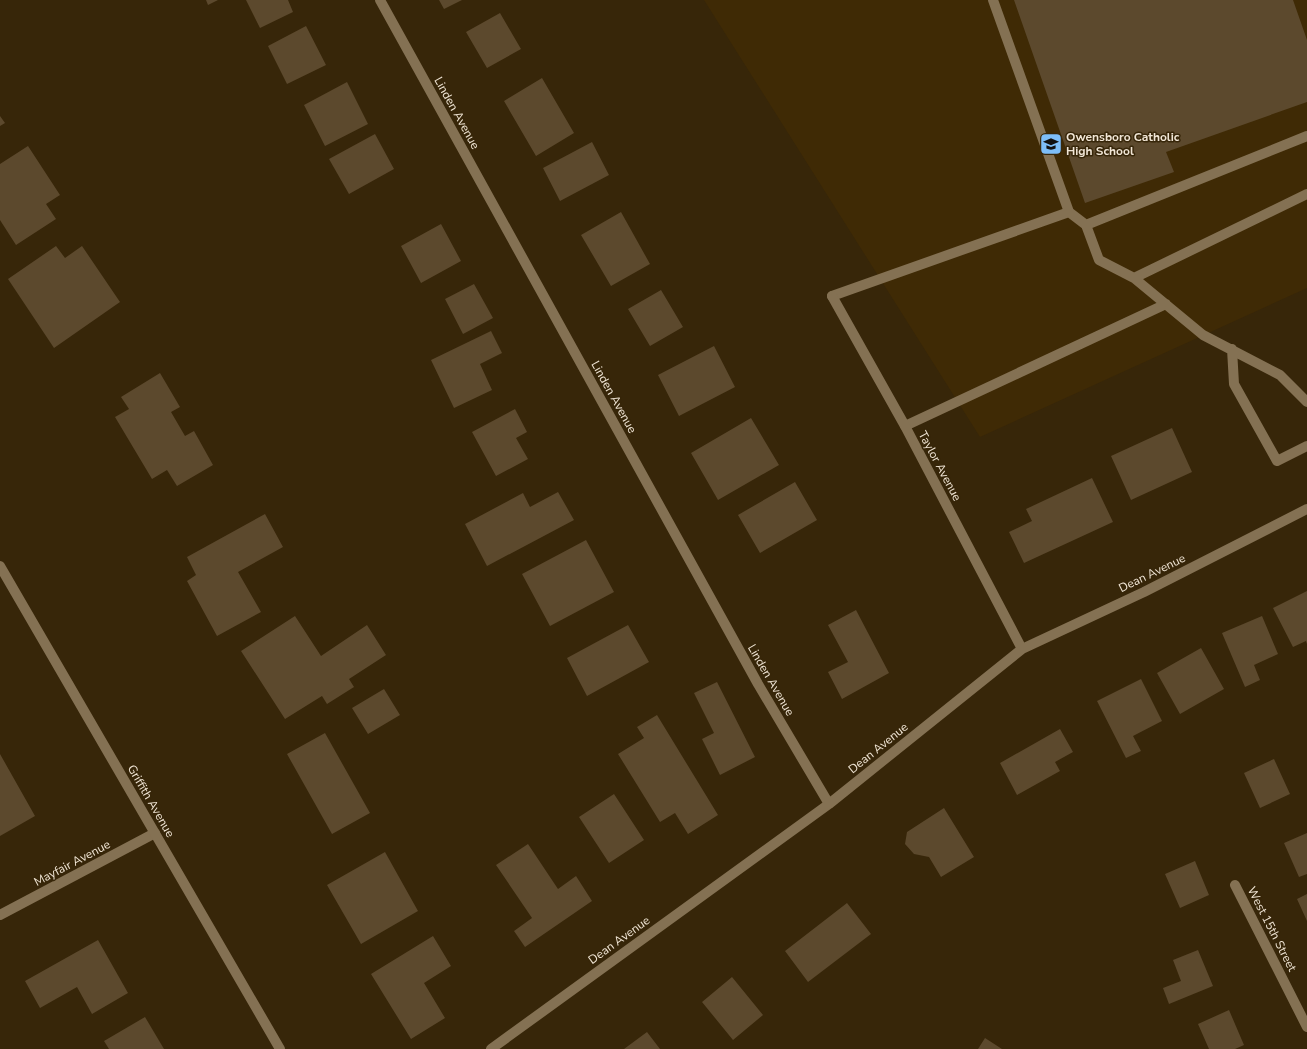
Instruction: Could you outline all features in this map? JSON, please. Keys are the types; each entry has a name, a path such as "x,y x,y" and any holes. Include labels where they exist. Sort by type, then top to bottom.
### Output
{"street":[{"name":"Linden Avenue","path":"380,0 754,677 829,804"},
{"path":"993,0 1069,212 1086,225 1099,260 1134,278 1203,335 1280,375 1307,402"},
{"path":"1086,225 1307,136"},
{"path":"1134,278 1307,194"},
{"name":"Taylor Avenue","path":"1022,649 905,426 832,296 1069,212"},
{"path":"905,426 1166,304"},
{"path":"1232,349 1234,384 1277,461 1307,446"},
{"name":"Dean Avenue","path":"491,1049 829,804 1022,649 1144,592 1307,509"},
{"name":"Griffith Avenue","path":"0,566 280,1049"},
{"name":"Mayfair Avenue","path":"0,915 155,834"},
{"name":"West 15th Street","path":"1235,885 1307,1027"}],"shaded area":[{"name":"Owensboro Catholic High School","path":"704,0 1307,0 1307,288 980,437"}],"building":[{"path":"206,0 218,0 208,5"},
{"path":"246,0 288,0 293,12 260,28"},
{"path":"439,0 462,0 444,9"},
{"path":"1014,0 1293,0 1307,40 1307,102 1166,152 1174,172 1085,203"},
{"path":"500,13 521,49 487,68 466,32"},
{"path":"306,26 326,65 287,84 268,46"},
{"path":"542,78 574,133 536,156 504,101"},
{"path":"347,82 368,124 325,146 304,105"},
{"path":"0,116 5,123 0,126"},
{"path":"375,134 394,169 349,194 329,159"},
{"path":"592,142 609,175 560,201 543,168"},
{"path":"28,146 60,195 46,204 56,219 16,245 0,220 0,164"},
{"path":"621,212 650,264 611,286 581,235"},
{"path":"441,224 461,261 421,283 401,246"},
{"path":"56,246 65,258 82,246 120,302 54,348 8,279"},
{"path":"474,284 493,318 463,334 445,299"},
{"path":"661,290 683,327 650,346 628,309"},
{"path":"491,331 502,353 480,364 492,390 454,408 431,360"},
{"path":"714,346 735,387 679,416 658,375"},
{"path":"160,373 180,407 171,412 185,436 194,431 213,465 177,486 167,470 152,479 115,417 129,409 121,397"},
{"path":"515,409 527,432 516,438 528,459 496,476 472,432"},
{"path":"751,418 779,465 718,500 691,453"},
{"path":"1172,428 1192,472 1131,500 1111,456"},
{"path":"1092,478 1113,522 1024,563 1009,532 1032,521 1026,509"},
{"path":"795,482 817,520 760,553 738,515"},
{"path":"558,492 574,520 487,566 465,524 523,493 530,507"},
{"path":"265,514 283,547 238,572 261,612 217,636 187,581 196,575 187,557"},
{"path":"586,540 614,592 550,626 522,574"},
{"path":"1307,591 1307,644 1306,641 1293,647 1273,608"},
{"path":"856,610 889,673 842,699 828,672 848,662 828,625"},
{"path":"295,616 321,656 367,625 386,655 349,679 354,687 327,704 322,696 285,719 241,651"},
{"path":"1262,616 1278,654 1254,665 1260,680 1245,687 1222,633"},
{"path":"628,625 649,662 587,696 567,658"},
{"path":"1201,648 1224,689 1180,714 1157,673"},
{"path":"1141,679 1162,721 1133,736 1141,751 1126,758 1097,701"},
{"path":"717,682 755,757 720,775 702,739 714,733 694,693"},
{"path":"384,689 400,715 368,734 352,708"},
{"path":"657,715 718,815 688,834 675,813 660,822 618,754 644,738 637,727"},
{"path":"1060,729 1073,752 1055,762 1060,771 1017,795 1000,763"},
{"path":"325,733 370,813 332,834 287,754"},
{"path":"0,754 35,816 0,836"},
{"path":"1274,759 1290,794 1260,808 1244,773"},
{"path":"614,794 644,840 609,863 579,817"},
{"path":"944,808 974,857 941,877 929,857 914,854 905,844 907,832"},
{"path":"1307,833 1307,874 1299,877 1284,843"},
{"path":"528,844 558,889 576,876 592,901 525,947 514,931 532,918 496,865"},
{"path":"385,852 418,911 361,944 327,885"},
{"path":"1195,861 1209,895 1180,908 1165,874"},
{"path":"1307,894 1307,921 1297,899"},
{"path":"847,903 871,934 808,982 785,951"},
{"path":"433,936 451,966 424,983 445,1018 411,1039 371,974"},
{"path":"98,940 128,993 92,1014 77,987 40,1008 25,981"},
{"path":"1198,950 1213,986 1169,1004 1163,988 1181,981 1173,960"},
{"path":"732,977 763,1015 733,1040 702,1002"},
{"path":"1229,1010 1244,1045 1235,1049 1209,1049 1198,1024"},
{"path":"145,1017 164,1049 109,1049 104,1041"},
{"path":"647,1032 660,1049 624,1049"},
{"path":"985,1038 1002,1049 978,1049"}],"place":[{"name":"Owensboro Catholic High School","path":"1051,144"}]}
